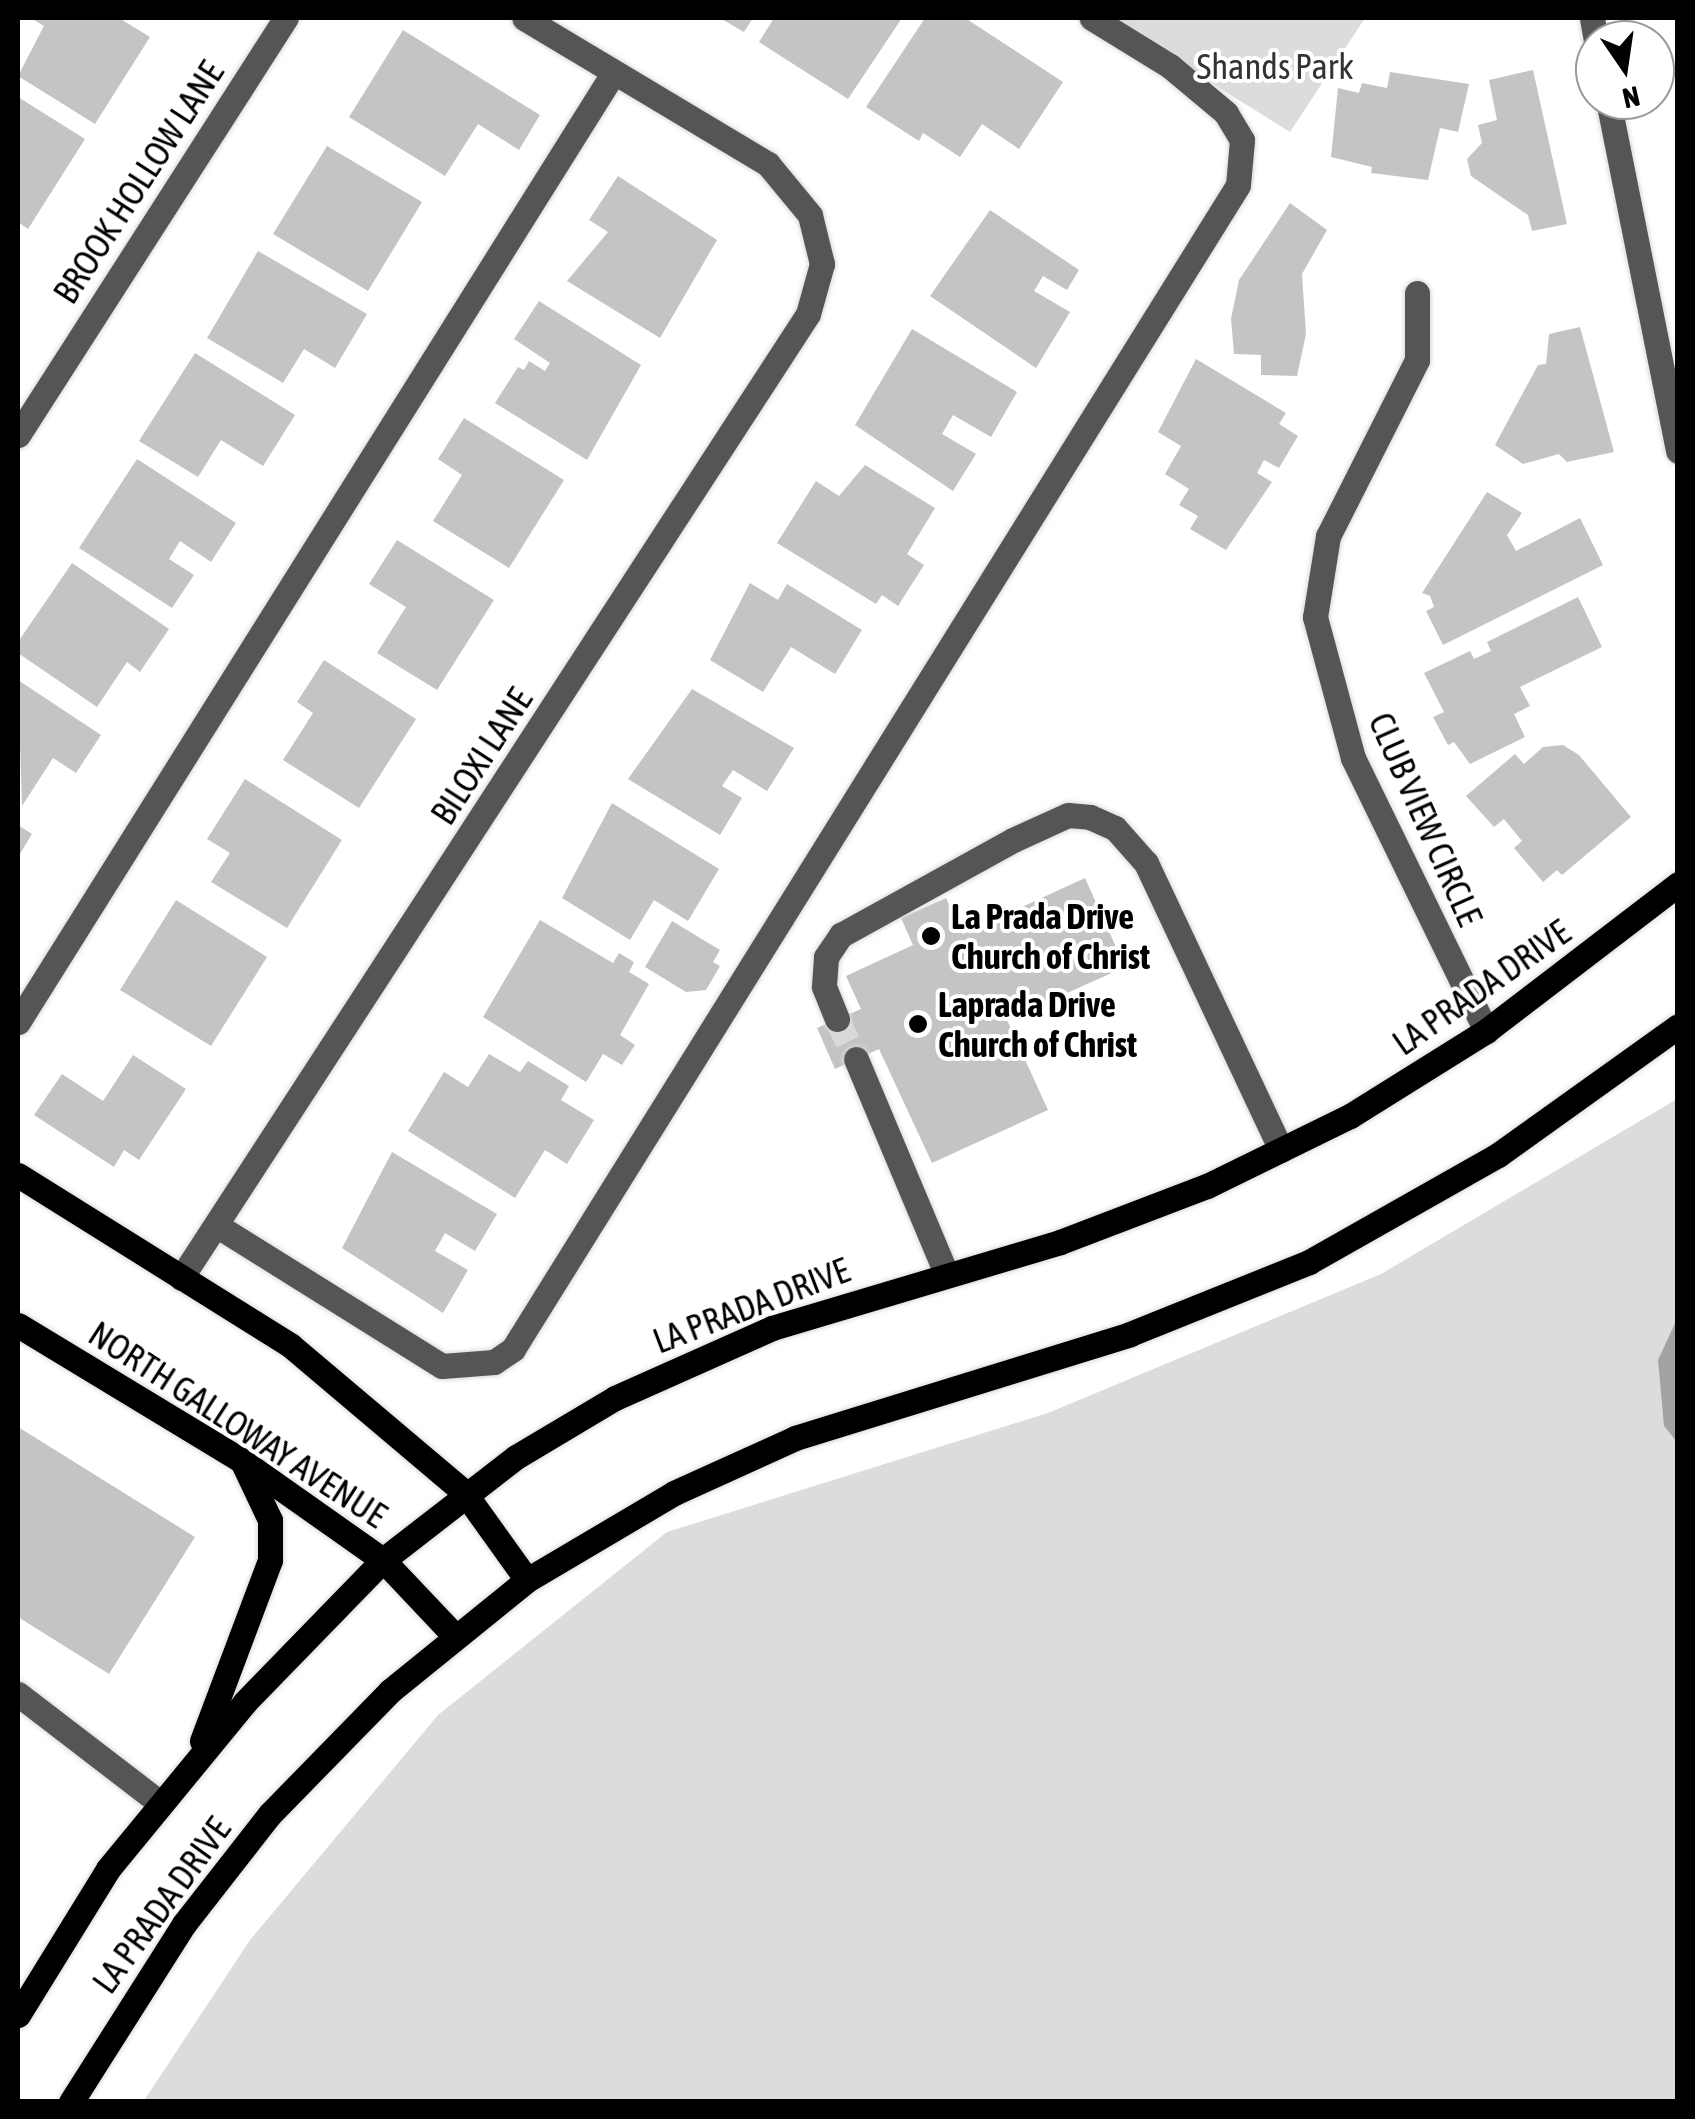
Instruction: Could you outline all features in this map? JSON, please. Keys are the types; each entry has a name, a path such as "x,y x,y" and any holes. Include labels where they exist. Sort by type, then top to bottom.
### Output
{"main road":[{"name":"LA PRADA DRIVE","path":"18,2015 108,1869 195,1759 382,1560 464,1492 574,1420 674,1368 817,1312 1129,1217 1350,1116 1486,1031 1678,884"},
{"name":"LA PRADA DRIVE","path":"71,2102 184,1924 270,1814 328,1750 454,1635 527,1580 674,1493 795,1438 1130,1334 1309,1262 1498,1155 1678,1026"},
{"name":"NORTH GALLOWAY AVENUE","path":"18,1174 290,1346 464,1492 527,1580"},
{"name":"NORTH GALLOWAY AVENUE","path":"18,1326 242,1460 382,1560 454,1635"},
{"path":"195,1759 270,1560 270,1520 242,1460"}],"street":[{"name":"BROOK HOLLOW LANE","path":"18,435 286,18"},
{"path":"18,1022 614,72 524,18"},
{"path":"216,1225 442,1366 494,1362 512,1349 1238,185 1242,140 1226,113 1170,66 1092,18"},
{"name":"BILOXI LANE","path":"181,1278 808,314 822,264 810,215 768,164 614,72"},
{"path":"1612,120 1678,451"},
{"name":"CLUB VIEW CIRCLE","path":"1417,293 1417,360 1328,536 1315,616 1352,758 1486,1031"},
{"path":"838,1019 824,986 826,957 841,935 1013,840 1068,815 1090,817 1115,828 1146,863 1281,1150"},
{"path":"856,1059 947,1275"},
{"path":"18,1694 159,1802"}],"green space":[{"name":"Shands Park","path":"1107,18 1365,18 1290,132"},
{"path":"1677,1099 1677,2101 143,2102 250,1940 438,1715 667,1532 1048,1413 1381,1274"}],"shaded area":[{"path":"1677,1319 1677,1442 1664,1426 1658,1360"}],"building":[{"path":"31,18 119,18 150,37 95,124 18,76 44,26"},
{"path":"720,18 753,18 744,32"},
{"path":"774,18 902,18 848,99 759,42"},
{"path":"925,18 965,18 1063,82 1019,149 982,124 960,157 923,133 919,141 866,107"},
{"path":"403,30 540,115 519,150 478,124 445,176 349,117"},
{"path":"1533,70 1567,224 1532,231 1528,215 1471,176 1467,159 1482,143 1478,125 1497,120 1489,80"},
{"path":"1390,72 1469,84 1458,132 1440,128 1428,180 1371,173 1372,167 1331,157 1338,88 1359,93 1362,83 1387,88"},
{"path":"18,97 85,139 28,229 18,222"},
{"path":"327,146 422,202 368,291 273,234"},
{"path":"618,176 717,240 660,338 567,281 608,232 589,220"},
{"path":"1290,203 1327,230 1302,274 1306,334 1297,376 1261,375 1261,355 1234,354 1231,319 1239,280"},
{"path":"990,210 1079,270 1067,290 1043,276 1034,291 1070,312 1036,368 930,296"},
{"path":"258,251 367,314 335,368 304,349 283,383 207,338"},
{"path":"539,301 641,365 587,460 495,403 518,367 524,370 529,361 545,371 550,363 514,339"},
{"path":"1580,327 1614,452 1567,462 1559,454 1523,464 1495,445 1538,365 1546,364 1549,334"},
{"path":"912,329 1017,392 991,437 953,415 942,434 976,454 953,491 855,425"},
{"path":"195,353 295,415 263,466 221,440 198,477 139,441"},
{"path":"1196,359 1286,413 1279,424 1298,436 1279,468 1264,460 1257,473 1272,482 1226,550 1190,529 1198,516 1179,505 1189,489 1165,474 1181,446 1158,432"},
{"path":"464,418 564,480 509,568 433,521 462,475 438,459"},
{"path":"137,459 236,523 211,562 180,541 169,559 194,575 172,608 79,548"},
{"path":"865,465 935,508 907,554 924,565 898,606 882,595 876,604 777,543 816,481 839,496"},
{"path":"1487,492 1522,513 1507,535 1516,551 1580,518 1603,565 1443,645 1426,611 1434,607 1430,596 1422,593"},
{"path":"397,540 494,600 437,690 377,653 406,607 369,584"},
{"path":"72,563 169,629 140,672 127,662 97,707 18,653 18,642"},
{"path":"750,583 778,600 787,584 862,630 835,674 791,647 763,692 710,660"},
{"path":"1578,597 1602,647 1520,687 1530,706 1514,714 1525,737 1470,764 1454,742 1448,745 1433,717 1444,712 1424,673 1470,651 1474,659 1491,651 1487,642"},
{"path":"324,660 416,719 359,808 283,760 313,713 297,702"},
{"path":"18,680 101,735 76,773 53,758 22,806"},
{"path":"692,689 794,748 767,791 733,770 722,786 742,798 720,835 628,779"},
{"path":"1563,745 1579,755 1631,817 1562,875 1557,870 1543,882 1514,848 1522,841 1504,819 1494,827 1466,796 1515,754 1524,764 1543,747"},
{"path":"245,779 342,840 287,928 211,882 230,853 207,839"},
{"path":"612,803 719,869 688,921 654,900 630,940 562,898"},
{"path":"18,825 32,834 18,857"},
{"name":"Laprada Drive Church of Christ","path":"1085,878 1125,967 1007,1020 1048,1110 932,1163 879,1049 835,1069 817,1028 861,1009 846,976 913,945 901,918 946,898 963,934"},
{"path":"176,900 267,957 211,1046 120,990"},
{"path":"540,920 613,963 619,953 634,962 629,972 649,984 620,1035 635,1045 622,1065 603,1054 586,1082 483,1017"},
{"path":"672,921 720,950 713,962 720,966 706,990 686,992 645,967"},
{"path":"489,1054 520,1072 528,1061 569,1086 561,1100 594,1120 567,1164 545,1150 515,1198 408,1131 444,1072 468,1087"},
{"path":"133,1055 186,1089 139,1160 124,1150 114,1167 34,1115 62,1074 103,1101"},
{"path":"392,1152 497,1214 475,1251 445,1233 435,1251 468,1270 443,1313 342,1248"},
{"path":"18,1427 195,1537 109,1674 18,1617"}],"tunnel":[{"path":"837,1019 856,1059"}],"place":[{"name":"La Prada Drive Church of Christ","path":"931,936"},
{"name":"Laprada Drive Church of Christ","path":"918,1024"}]}
